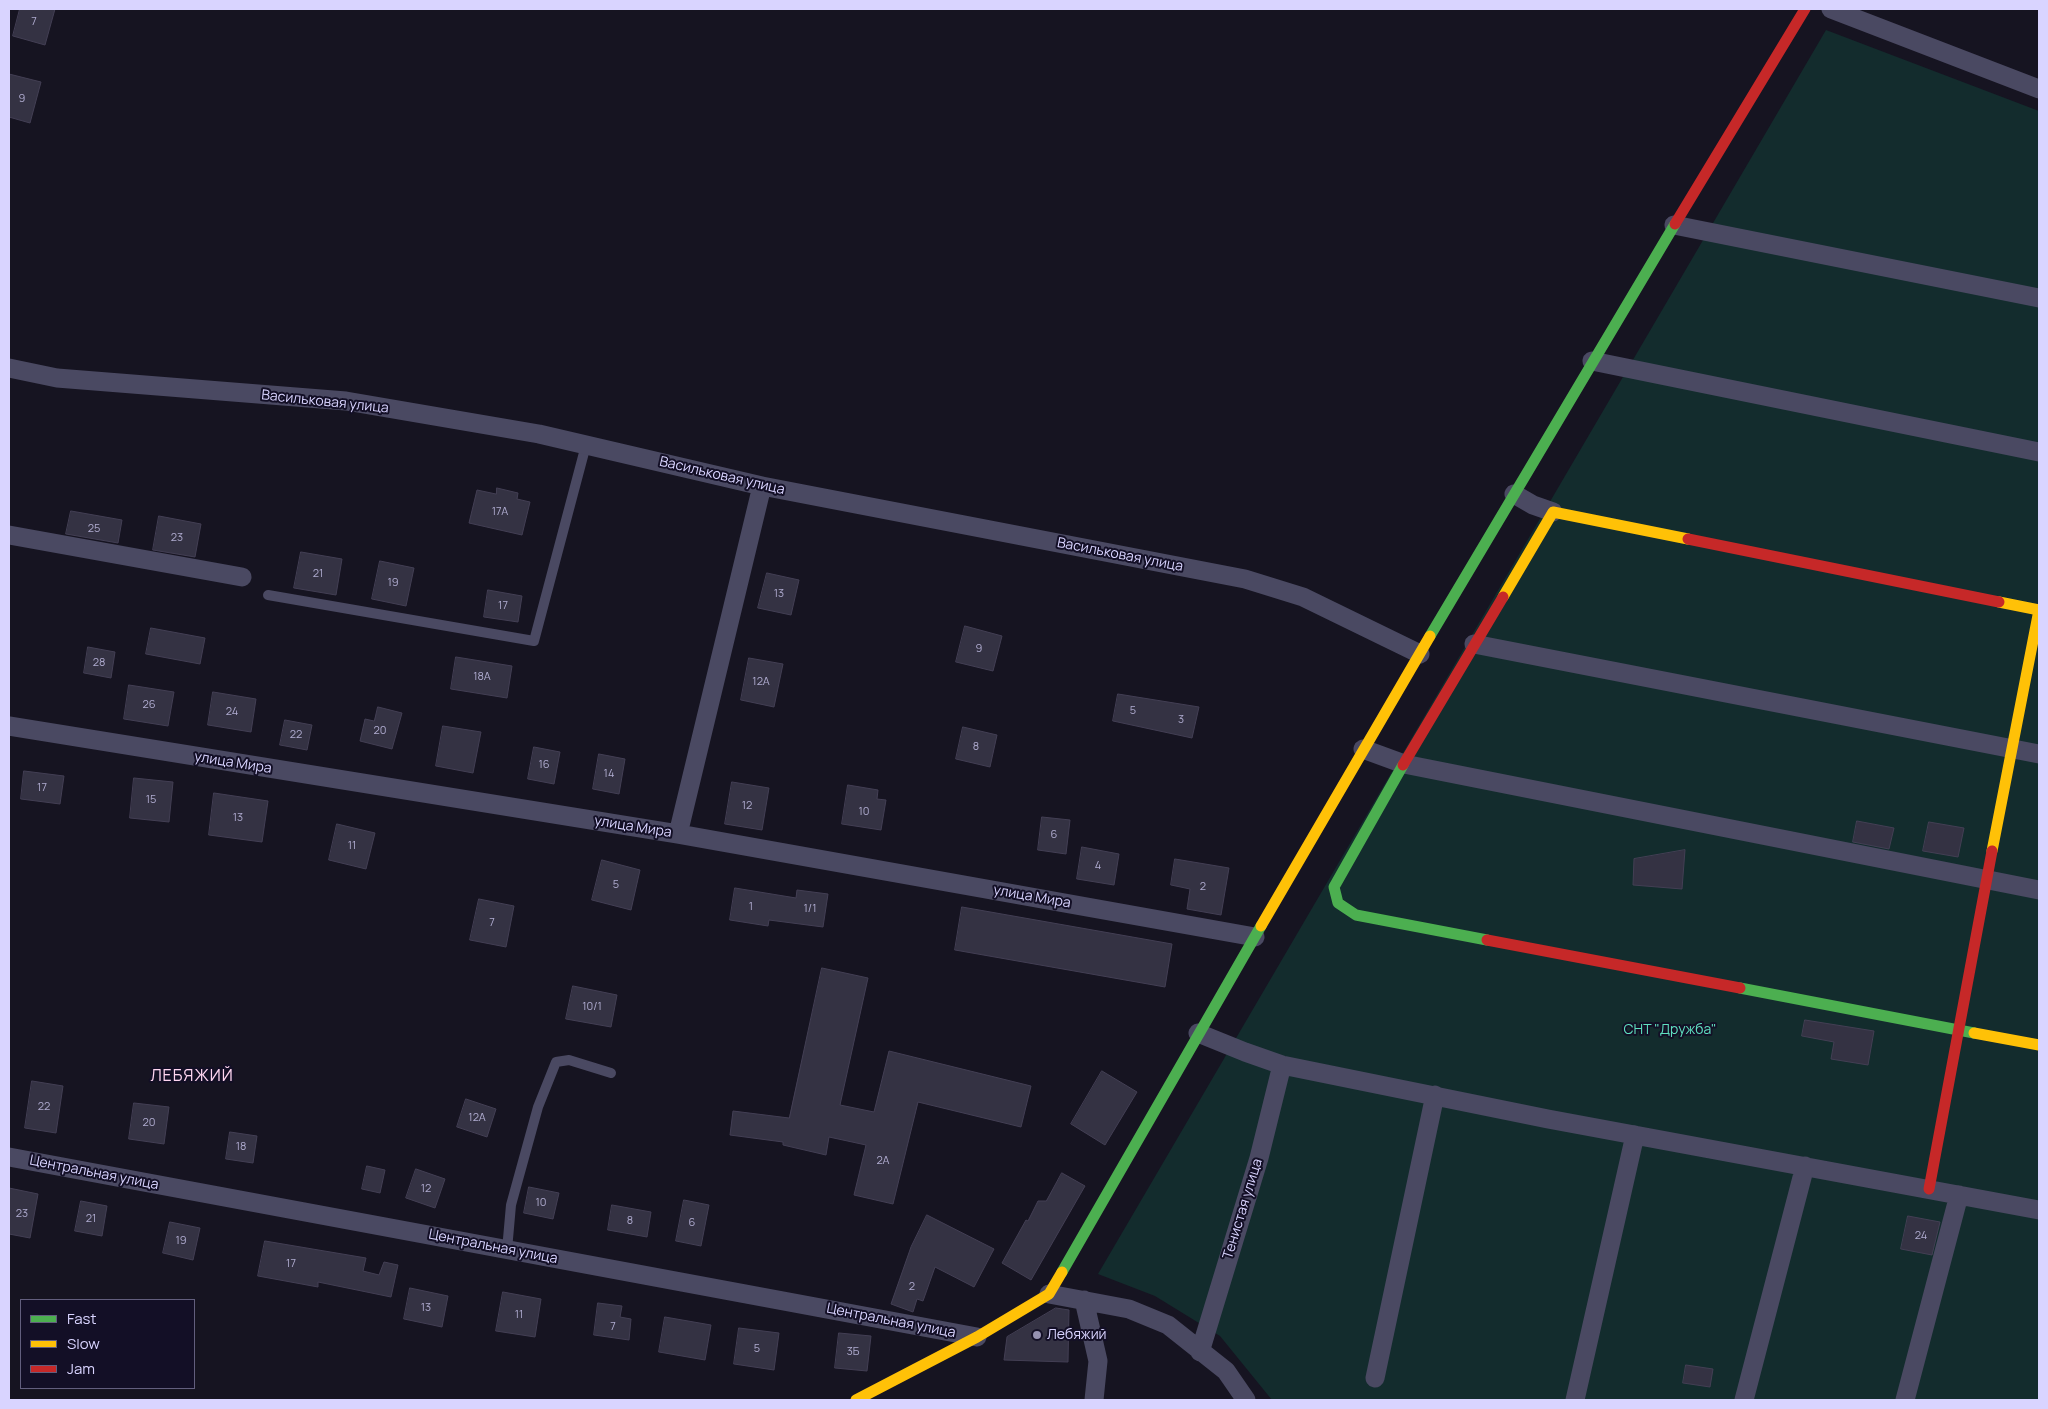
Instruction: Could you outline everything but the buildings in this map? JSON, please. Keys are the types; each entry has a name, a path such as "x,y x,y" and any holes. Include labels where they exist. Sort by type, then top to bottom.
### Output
{"street":[{"path":"856,1400 976,1337 1049,1294 1363,749 1592,361 1805,9"},
{"path":"1831,9 2039,89"},
{"path":"1674,225 2039,298"},
{"path":"1592,361 2039,452"},
{"name":"Васильковая улица","path":"9,368 57,378 346,401 540,434 762,486 1246,579 1303,597 1420,654"},
{"path":"678,834 762,486"},
{"path":"1514,494 1553,512 2039,610 2010,748 1988,880 1929,1190"},
{"path":"1553,512 1404,764 1334,888 1338,903 1356,915 2039,1045"},
{"path":"9,535 242,577"},
{"path":"1474,644 2039,754"},
{"name":"улица Мира","path":"9,726 678,834 1255,937"},
{"path":"1363,749 1404,764 2039,890"},
{"path":"1198,1033 1282,1065 1635,1135 2039,1210"},
{"name":"Тенистая улица","path":"1200,1352 1259,1158 1282,1065"},
{"path":"1375,1378 1435,1095"},
{"path":"1575,1400 1635,1135"},
{"name":"Центральная улица","path":"9,1157 976,1337"},
{"path":"1744,1400 1805,1166"},
{"path":"1905,1400 1959,1195"},
{"path":"1049,1294 1129,1310 1168,1325 1226,1371 1246,1400"},
{"path":"1084,1300 1098,1361 1094,1400"}],"lane":[{"path":"268,595 534,641 586,445"},
{"path":"508,1250 511,1205 538,1107 556,1062 569,1060 611,1073"}],"green space":[{"name":"СНТ \"Дружба\"","path":"1826,30 2039,111 2039,1400 1272,1400 1220,1336 1155,1296 1098,1274"}],"traffic: fast":[{"path":"1430,636 1675,224"},
{"path":"1403,765 1334,887 1338,903 1356,915 1487,940"},
{"path":"1062,1272 1261,926"},
{"path":"1740,988 1974,1033"}],"traffic: slow":[{"path":"1503,597 1553,512 1688,539"},
{"path":"1992,851 2039,610 1999,602"},
{"path":"1261,926 1430,636"},
{"path":"1974,1033 2039,1045"},
{"path":"856,1400 977,1337 1049,1294 1062,1272"}],"traffic: jam":[{"path":"1675,224 1805,9"},
{"path":"1688,539 1999,602"},
{"path":"1403,765 1503,597"},
{"path":"1929,1189 1992,851"},
{"path":"1487,940 1740,988"}],"place":[{"name":"Лебяжий","path":"1037,1335"}],"district":[{"name":"ЛЕБЯЖИЙ","path":"192,1077"}]}
